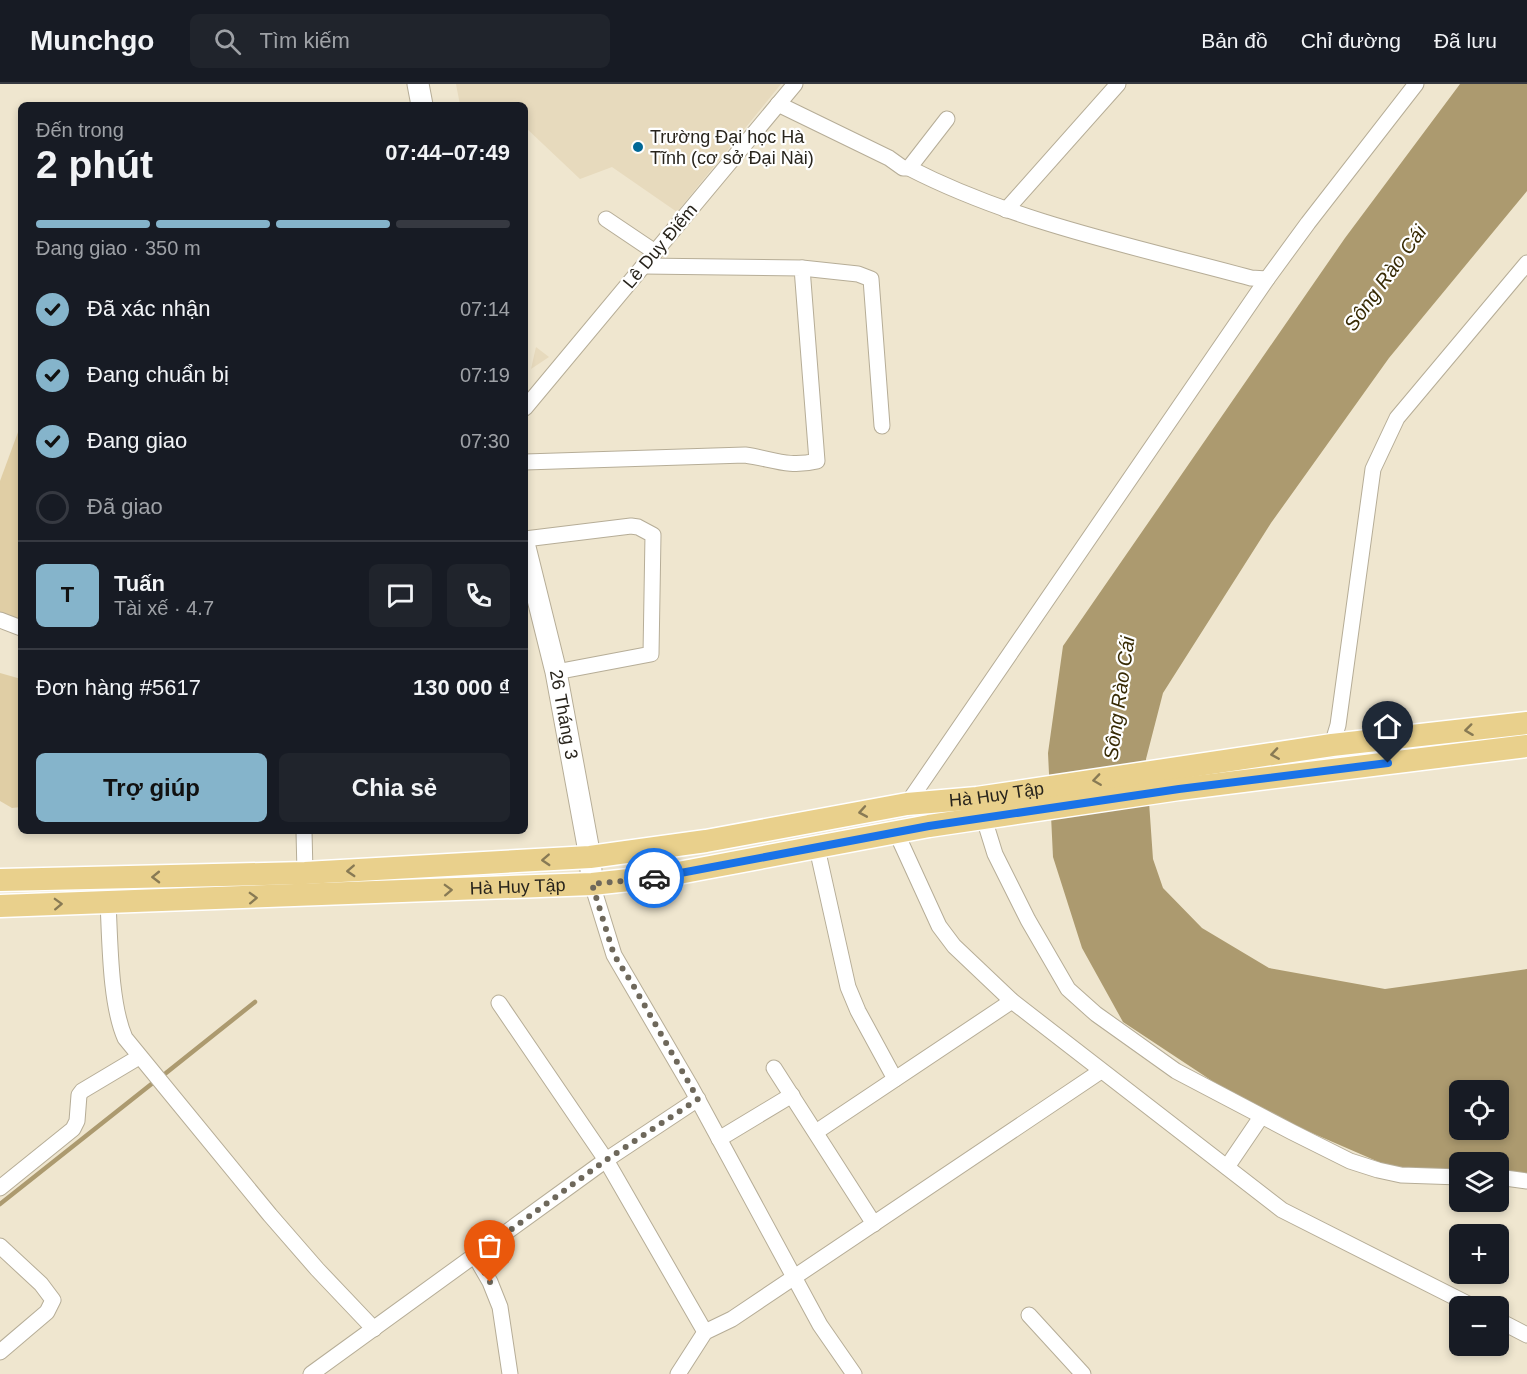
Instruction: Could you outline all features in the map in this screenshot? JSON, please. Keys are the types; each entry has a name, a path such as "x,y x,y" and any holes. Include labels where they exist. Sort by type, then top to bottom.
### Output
{"main road":[{"name":"Hà Huy Tập","path":"1178,779 1332,745 1527,723"},
{"name":"Hà Huy Tập","path":"0,906 592,884 657,877 817,848 896,832 980,808 1026,801 1178,779 1527,746"},
{"name":"Hà Huy Tập","path":"0,880 305,873 590,857 706,841 908,804 980,808"}],"street":[{"path":"418,84 421,102"},
{"name":"Lê Duy Điếm","path":"528,404 795,84"},
{"path":"1006,210 1118,84"},
{"path":"908,804 1267,279 1416,84"},
{"path":"778,104 889,158 903,168 909,168 1006,210 1251,278 1267,279"},
{"path":"909,168 947,118"},
{"path":"606,219 655,252"},
{"path":"1332,745 1338,725 1373,469 1397,418 1527,263"},
{"path":"644,266 802,268 858,274 871,279 882,426"},
{"path":"528,462 745,455 777,463 801,465 817,461 802,268"},
{"path":"528,539 631,526 653,535 651,654 556,672"},
{"name":"26 Tháng 3","path":"528,558 556,672 590,857 592,884"},
{"path":"0,620 18,627"},
{"path":"980,808 995,854 1016,897 1068,989 1096,1014 1176,1071 1261,1117 1350,1161 1401,1175 1449,1177"},
{"path":"896,832 939,926 954,946 1012,1001 1282,1210 1452,1296"},
{"path":"304,834 305,873"},
{"path":"817,848 848,987 858,1011 895,1079"},
{"path":"592,884 614,955 698,1099 820,1325 855,1374"},
{"path":"108,902 112,973 119,1020 125,1038 270,1215 374,1329"},
{"path":"816,1132 1012,1001"},
{"path":"499,1003 606,1160 705,1332"},
{"path":"0,1188 73,1129 78,1121 78,1103 82,1092 139,1057"},
{"path":"774,1068 874,1224"},
{"path":"678,1374 705,1332 732,1319 1101,1071"},
{"path":"719,1139 792,1095"},
{"path":"311,1374 606,1160 698,1099"},
{"path":"1227,1167 1261,1117"},
{"path":"1509,1179 1527,1181"},
{"path":"0,1245 41,1284 53,1300 46,1312 0,1352"},
{"path":"475,1256 500,1306 510,1374"},
{"path":"1029,1315 1083,1374"},
{"path":"1509,1326 1527,1335"},
{"path":"688,1358 694,1374"}],"shaded area":[{"name":"Trường Đại học Hà Tĩnh (cơ sở Đại Nài)","path":"456,84 781,84 677,212 612,167 580,179 528,130 528,102 459,102"},
{"path":"536,347 549,357 531,369"},
{"path":"18,432 18,620 0,614 0,481"},
{"path":"0,673 18,678 18,807 12,808 0,801"}],"water":[{"name":"Sông Rào Cái","path":"1460,84 1527,84 1527,191 1389,358 1271,523 1163,693 1146,759 1153,859 1163,888 1202,928 1269,968 1385,989 1527,969 1527,1178 1509,1175 1509,1152 1449,1152 1449,1170 1388,1166 1250,1106 1123,1022 1082,948 1053,857 1048,753 1063,646 1345,238"}],"waterway":[{"path":"166,1073 255,1002"},
{"path":"0,1204 154,1082"}],"way so far":[{"path":"490,1282 475,1256 606,1160 698,1099 614,955 592,884 654,878"}],"place":[{"name":"Trường Đại học Hà Tĩnh (cơ sở Đại Nài)","path":"638,147"}],"route":[{"path":"654,878 929,826 1179,789 1388,763"}]}
